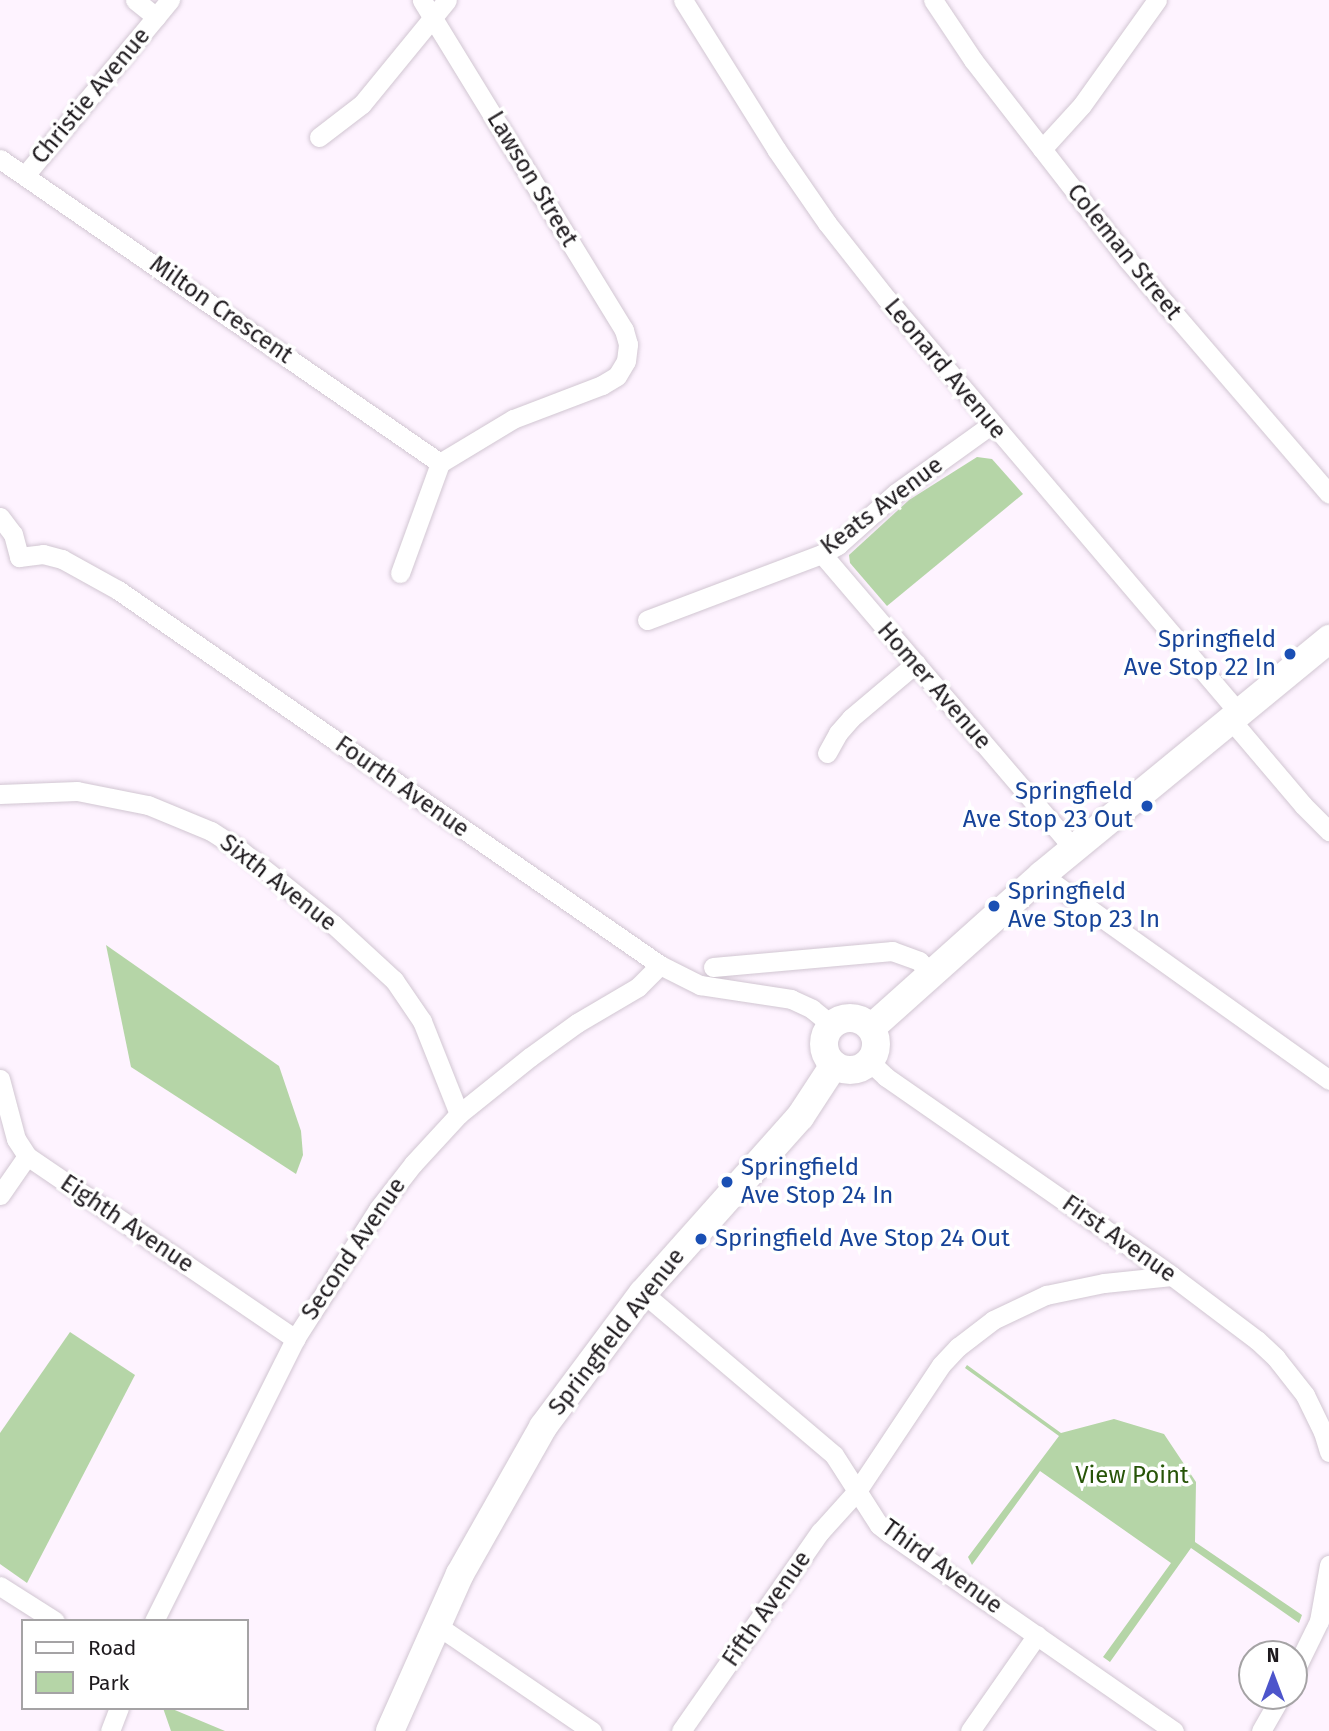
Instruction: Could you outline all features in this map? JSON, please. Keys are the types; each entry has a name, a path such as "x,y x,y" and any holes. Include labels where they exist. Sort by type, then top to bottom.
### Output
{"street":[{"name":"Christie Avenue","path":"135,0 156,17"},
{"name":"Christie Avenue","path":"26,174 170,0"},
{"name":"Lawson Street","path":"422,0 624,330 628,344 626,362 617,376 602,385 513,419 440,463"},
{"path":"319,137 362,104 447,0"},
{"name":"Leonard Avenue","path":"683,0 776,149 827,223 992,424 1130,582 1303,805 1329,831"},
{"name":"Coleman Street","path":"933,0 973,60 1128,260 1329,494"},
{"path":"1042,149 1082,105 1157,0"},
{"name":"Milton Crescent","path":"0,159 26,174 440,463"},
{"name":"Keats Avenue","path":"647,621 822,554 838,545 896,493 992,424"},
{"path":"400,573 440,463"},
{"name":"Fourth Avenue","path":"0,517 13,534 9,560 43,554 62,559 118,590 660,965 700,985 791,999 812,1009 832,1025"},
{"name":"Homer Avenue","path":"822,554 1074,849"},
{"path":"871,1028 930,972 1042,875 1329,639"},
{"path":"827,753 838,733 851,718 916,663"},
{"name":"Sixth Avenue","path":"0,794 77,790 148,805 211,831 240,850 323,916 394,980 422,1021 459,1114"},
{"path":"1042,875 1329,1080"},
{"path":"713,967 892,951 919,961 930,972"},
{"name":"Second Avenue","path":"155,1619 295,1339 325,1287 378,1209 413,1164 459,1114 577,1023 638,987 660,965"},
{"path":"847,1018 855,1018 871,1028 877,1044 870,1062 856,1070 834,1065 824,1045 832,1025 847,1018"},
{"name":"First Avenue","path":"870,1062 886,1077 1232,1319 1276,1357 1305,1395 1329,1452"},
{"name":"Springfield Avenue","path":"390,1731 435,1624 482,1531 544,1427 643,1293 800,1117 834,1065"},
{"name":"Eighth Avenue","path":"0,1079 13,1131 27,1156 295,1339"},
{"path":"0,1195 27,1156"},
{"name":"Fifth Avenue","path":"681,1731 820,1532 857,1491 942,1365 976,1331 1018,1306 1046,1295 1104,1283 1172,1276"},
{"name":"Third Avenue","path":"643,1293 834,1455 879,1525 1174,1731"},
{"path":"1308,1643 1319,1621 1329,1565"},
{"path":"0,1586 52,1619"},
{"path":"435,1624 592,1731"},
{"path":"970,1731 1037,1635"},
{"path":"110,1731 118,1710"},
{"path":"1261,1731 1273,1710"}],"green space":[{"path":"977,457 992,459 1023,494 887,606 850,563 849,555 909,500"},
{"path":"106,945 279,1066 301,1131 303,1155 296,1174 131,1067"},
{"path":"70,1332 135,1375 27,1583 0,1564 0,1433"},
{"name":"View Point","path":"967,1365 1061,1433 1114,1419 1164,1434 1196,1482 1195,1542 1302,1615 1299,1623 1191,1548 1110,1662 1103,1657 1171,1563 1040,1471 972,1565 968,1557 1059,1436 965,1368"},
{"path":"164,1710 175,1710 225,1731 171,1731"}],"place":[{"name":"Springfield Ave Stop 22 In","path":"1290,654"},
{"name":"Springfield Ave Stop 23 Out","path":"1147,806"},
{"name":"Springfield Ave Stop 23 In","path":"994,906"},
{"name":"Springfield Ave Stop 24 In","path":"727,1182"},
{"name":"Springfield Ave Stop 24 Out","path":"701,1239"}]}
